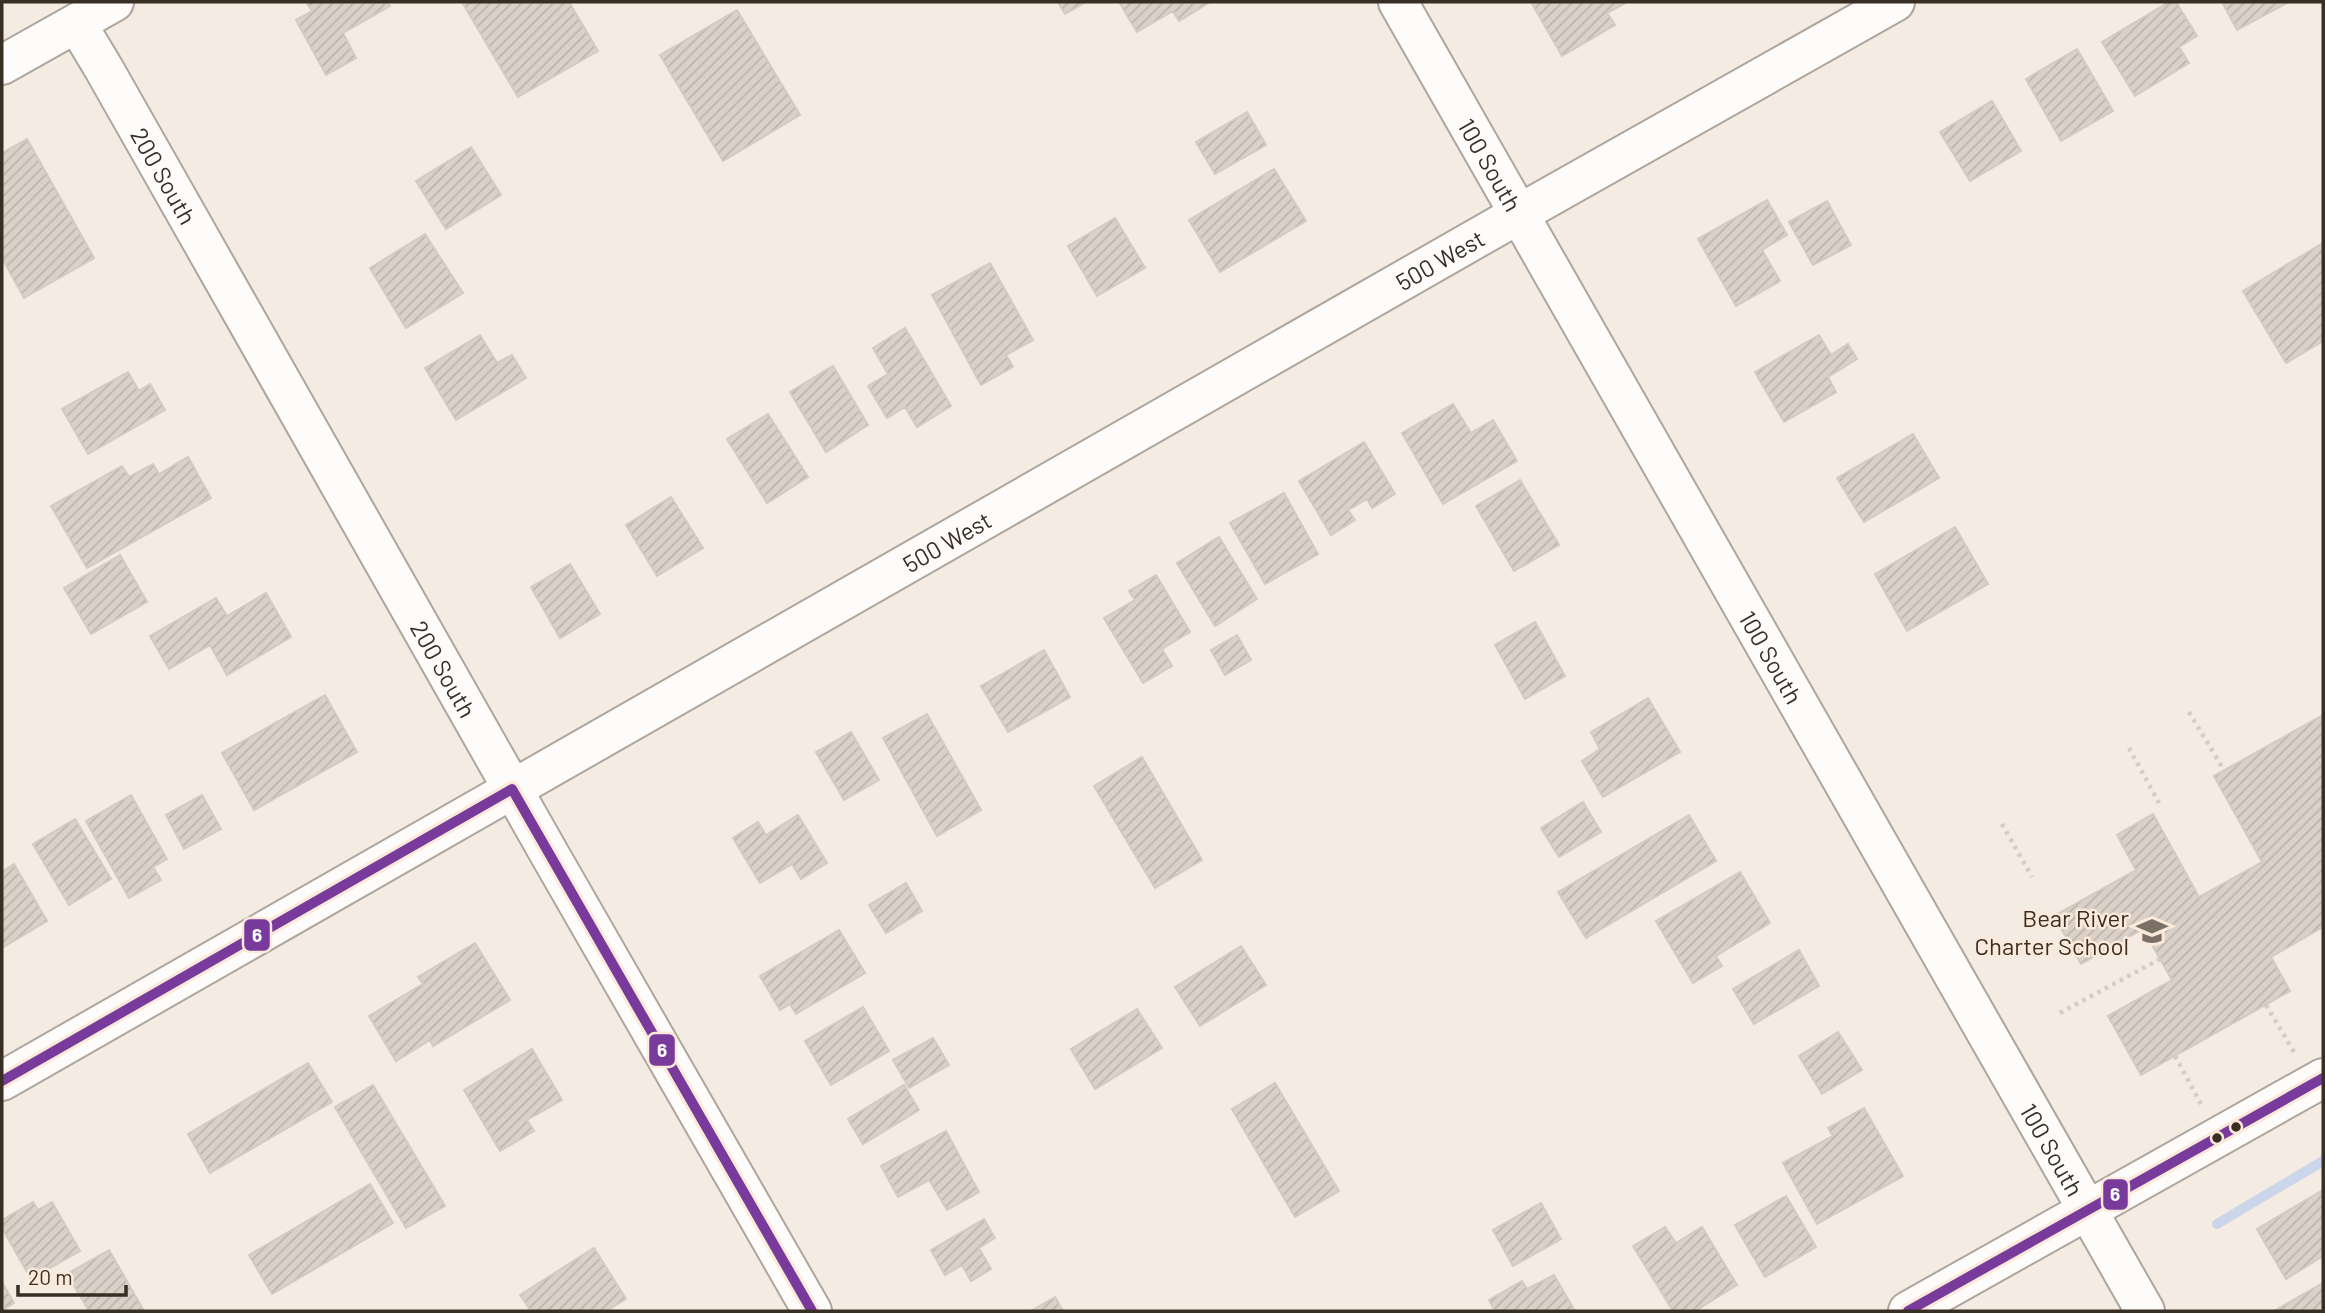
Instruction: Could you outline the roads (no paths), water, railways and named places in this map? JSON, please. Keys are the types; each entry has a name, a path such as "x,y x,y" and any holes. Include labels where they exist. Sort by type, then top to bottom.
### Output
{"street":[{"path":"2,65 114,2"},
{"name":"100 South","path":"1398,2 2145,1311"},
{"name":"500 West","path":"2,1081 1518,214 1895,2"},
{"name":"200 South","path":"77,24 812,1311"},
{"path":"1908,1311 2087,1211 2311,1070"}],"waterway":[{"path":"2217,1224 2323,1161"}],"place":[{"name":"Bear River Charter School","path":"2152,931"}]}
